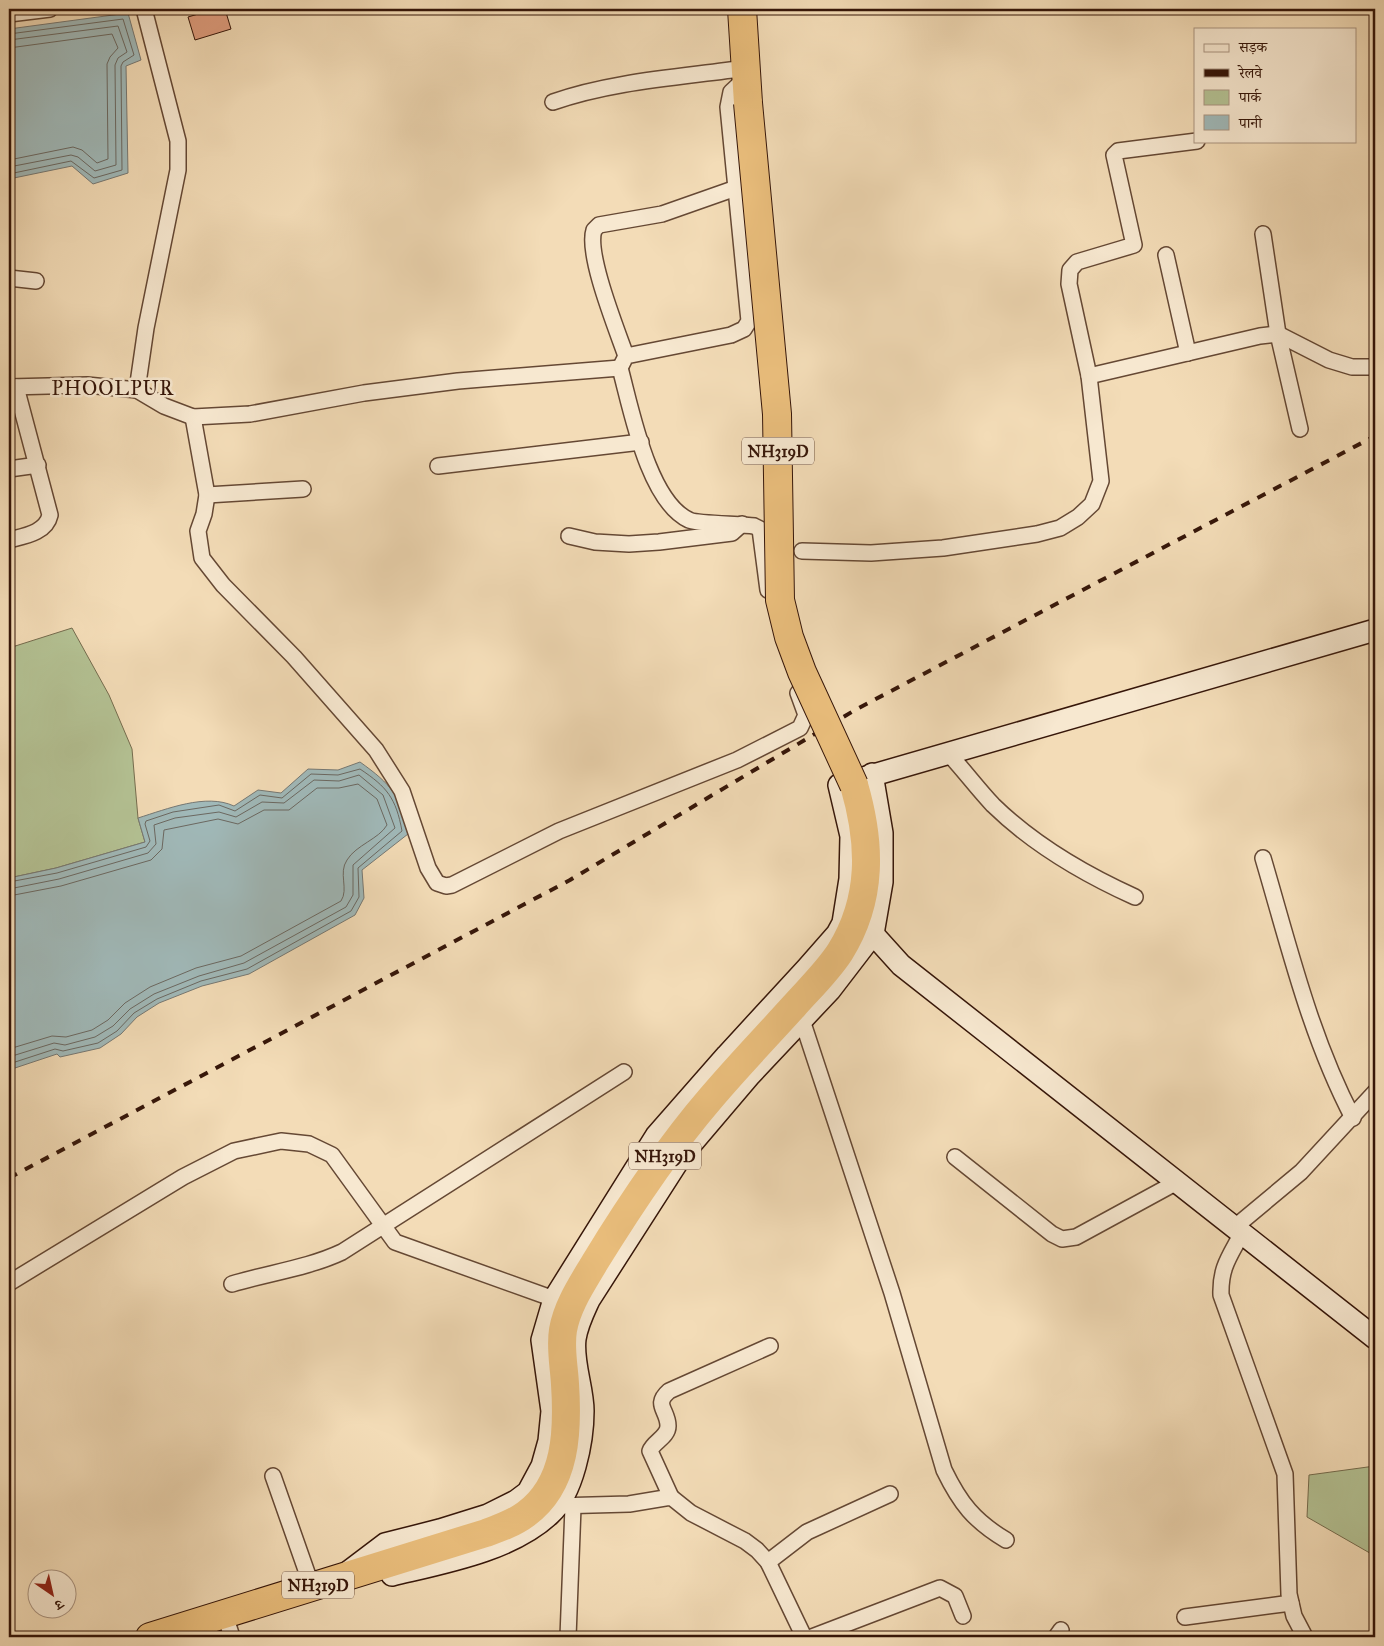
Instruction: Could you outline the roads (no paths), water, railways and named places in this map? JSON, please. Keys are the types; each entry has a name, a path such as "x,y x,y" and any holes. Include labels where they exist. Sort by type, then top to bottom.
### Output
{"highway":[{"name":"NH319D","path":"150,1637 228,1626 312,1587 341,1576 486,1533 510,1524 527,1514 544,1497 554,1481 563,1447 566,1415 562,1333 567,1314 577,1294 636,1197 671,1147 710,1099 839,953 852,930 865,882 866,837 854,785 802,672 789,637 780,600 777,414 742,9"}],"main road":[{"path":"341,1576 385,1544 488,1515 528,1492 542,1466 549,1441 552,1411 542,1340 554,1299 656,1136 807,968 843,924 850,880 851,836 839,785 947,752 1375,630"},
{"path":"341,1576 390,1575 449,1561 500,1544 533,1528 565,1507 571,1477 581,1446 583,1410 574,1341 579,1322 589,1300 682,1155 802,1020 873,934 882,882 882,833 872,774"},
{"path":"873,934 901,965 1375,1338"},
{"path":"860,952 876,955 901,965"}],"street":[{"path":"9,14 50,9"},
{"path":"137,390 146,328 178,170 178,141 144,9"},
{"path":"553,102 569,96 634,84 747,83"},
{"path":"9,540 29,534 48,522 50,515 38,465 12,387 87,384 137,390 164,406 194,417 250,414 364,393 623,362 731,335 746,326 750,317 728,100 731,92 747,83"},
{"path":"802,551 871,553 942,548 1037,534 1060,528 1078,517 1092,504 1101,482 1089,376 1069,284 1070,270 1077,262 1134,245 1114,155 1118,152 1194,141"},
{"path":"194,417 206,495 204,514 198,531 202,558 223,585 294,657 376,750 402,791 433,878 437,883 446,886 560,831 737,760 803,725 806,715 786,663 770,610 762,533 754,526 689,520 672,506 662,494 647,465 623,362 601,287 592,239 594,230 599,225 662,214 736,188"},
{"path":"1263,234 1278,334 1300,429"},
{"path":"1166,255 1188,353"},
{"path":"9,278 36,282"},
{"path":"1089,376 1278,334 1337,362 1352,367 1375,367"},
{"path":"438,466 641,442"},
{"path":"9,469 38,465"},
{"path":"206,495 304,490"},
{"path":"569,536 595,542 629,544 689,540 732,533 742,524"},
{"path":"947,752 992,804 1020,828 1049,850 1135,896"},
{"path":"1263,858 1308,1012 1327,1064 1353,1118"},
{"path":"802,1020 892,1293 944,1470 955,1493 969,1512 986,1528 1006,1540"},
{"path":"232,1284 267,1273 321,1262 382,1226 624,1072"},
{"path":"1306,1637 1294,1616 1291,1603 1285,1474 1221,1295 1220,1278 1239,1230 1301,1172 1353,1118 1375,1092"},
{"path":"9,1283 183,1178 234,1151 282,1141 309,1144 332,1156 395,1242 411,1250 554,1299"},
{"path":"955,1156 1052,1234 1062,1238 1076,1237 1093,1229 1178,1182"},
{"path":"770,1346 669,1391 663,1396 661,1403 668,1426 667,1431 650,1451 671,1497 691,1513 745,1541 768,1562 804,1637"},
{"path":"273,1476 312,1587"},
{"path":"768,1562 807,1532 890,1494"},
{"path":"568,1637 565,1507 629,1504 671,1497"},
{"path":"812,1637 940,1588 955,1596 963,1616"},
{"path":"1185,1617 1291,1603"}],"water":[{"path":"128,13 141,60 126,66 128,173 93,184 72,166 9,179 9,29"},
{"path":"360,762 380,777 393,792 402,810 408,834 362,870 364,898 355,915 249,974 202,986 159,1003 137,1017 121,1034 100,1048 60,1057 57,1054 9,1070 9,878 56,868 145,842 138,818 174,807 199,802 223,802 234,806 258,790 281,793 308,769 338,770"}],"railway":[{"path":"9,1178 570,880 855,710 1375,436"}],"district":[{"name":"PHOOLPUR","path":"113,388"}]}
